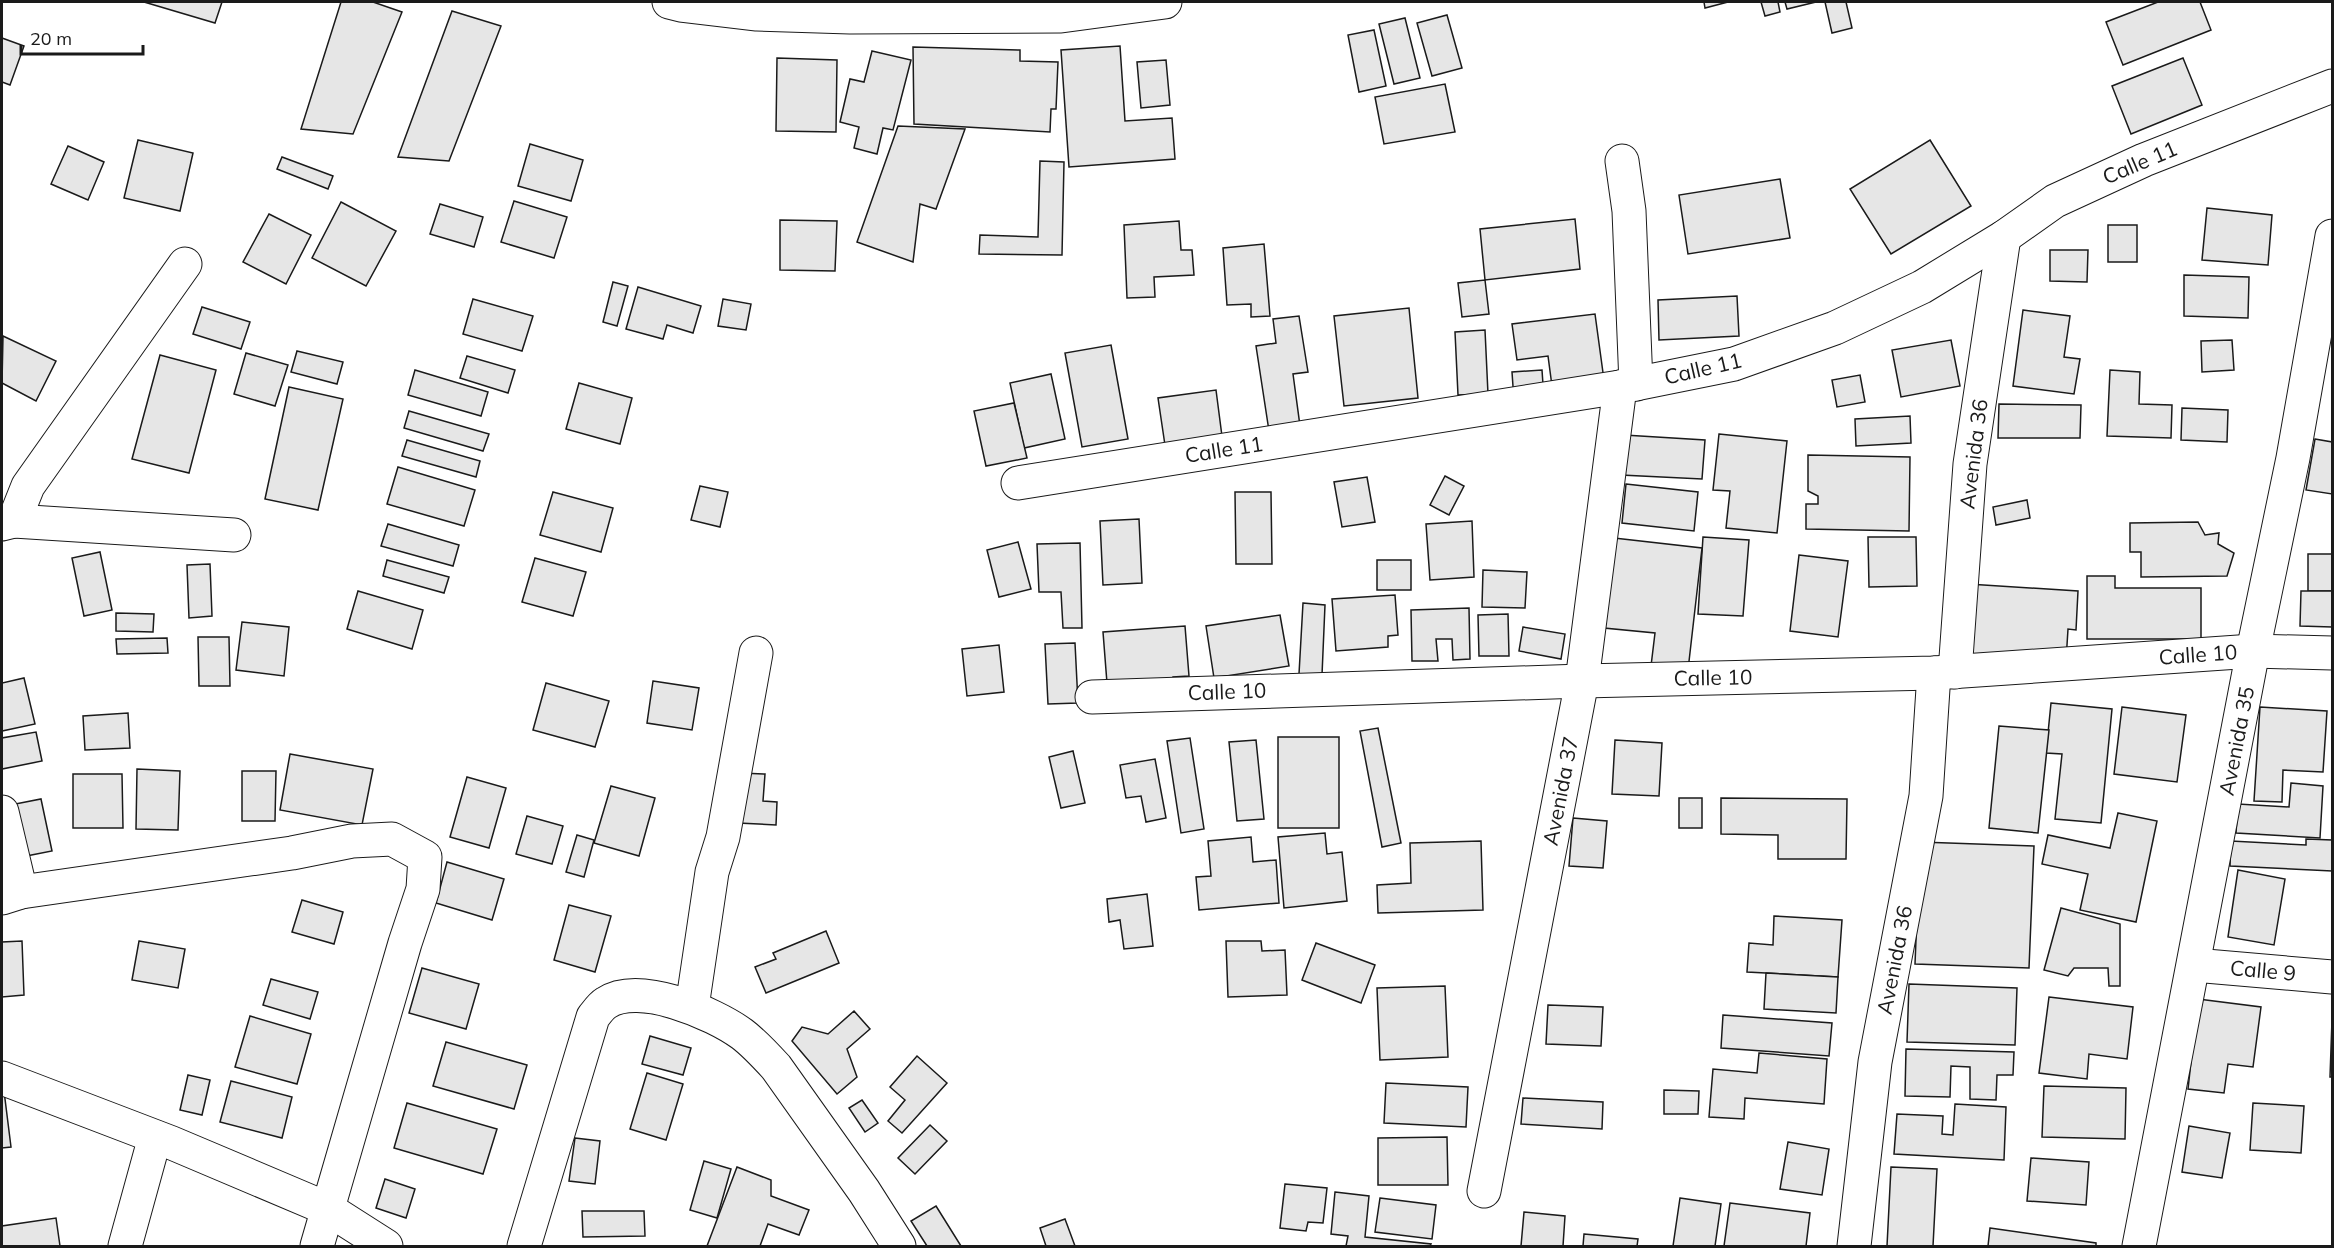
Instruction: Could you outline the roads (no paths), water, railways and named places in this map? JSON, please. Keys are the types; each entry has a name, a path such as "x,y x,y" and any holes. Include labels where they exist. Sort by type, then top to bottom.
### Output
{"street":[{"path":"677,3 757,14 850,17 1060,16 1165,2"},
{"name":"Calle 11","path":"1018,483 1628,385 1734,364 1835,328 1922,287 2004,237 2055,201 2144,160 2332,86"},
{"name":"Avenida 37","path":"1484,1191 1582,681 1628,385 1629,211 1622,161"},
{"name":"Avenida 35","path":"2139,1246 2253,651 2294,458 2332,236"},
{"name":"Avenida 36","path":"1854,1246 1875,1062 1926,796 2004,237"},
{"path":"184,264 28,486 8,522 234,535"},
{"name":"Calle 10","path":"1092,696 1944,672 2253,651 2332,654"},
{"path":"692,1007 712,872 723,837 756,653"},
{"path":"2,812 11,895 352,842 392,839 425,857 423,889 317,1246"},
{"name":"Calle 9","path":"2194,966 2332,977"},
{"path":"524,1246 593,1017 605,1003 625,995 639,995 692,1007 741,1034 776,1067 864,1191 899,1246"},
{"path":"2,1078 155,1137 328,1209 386,1246"},
{"path":"125,1246 155,1137"}]}
